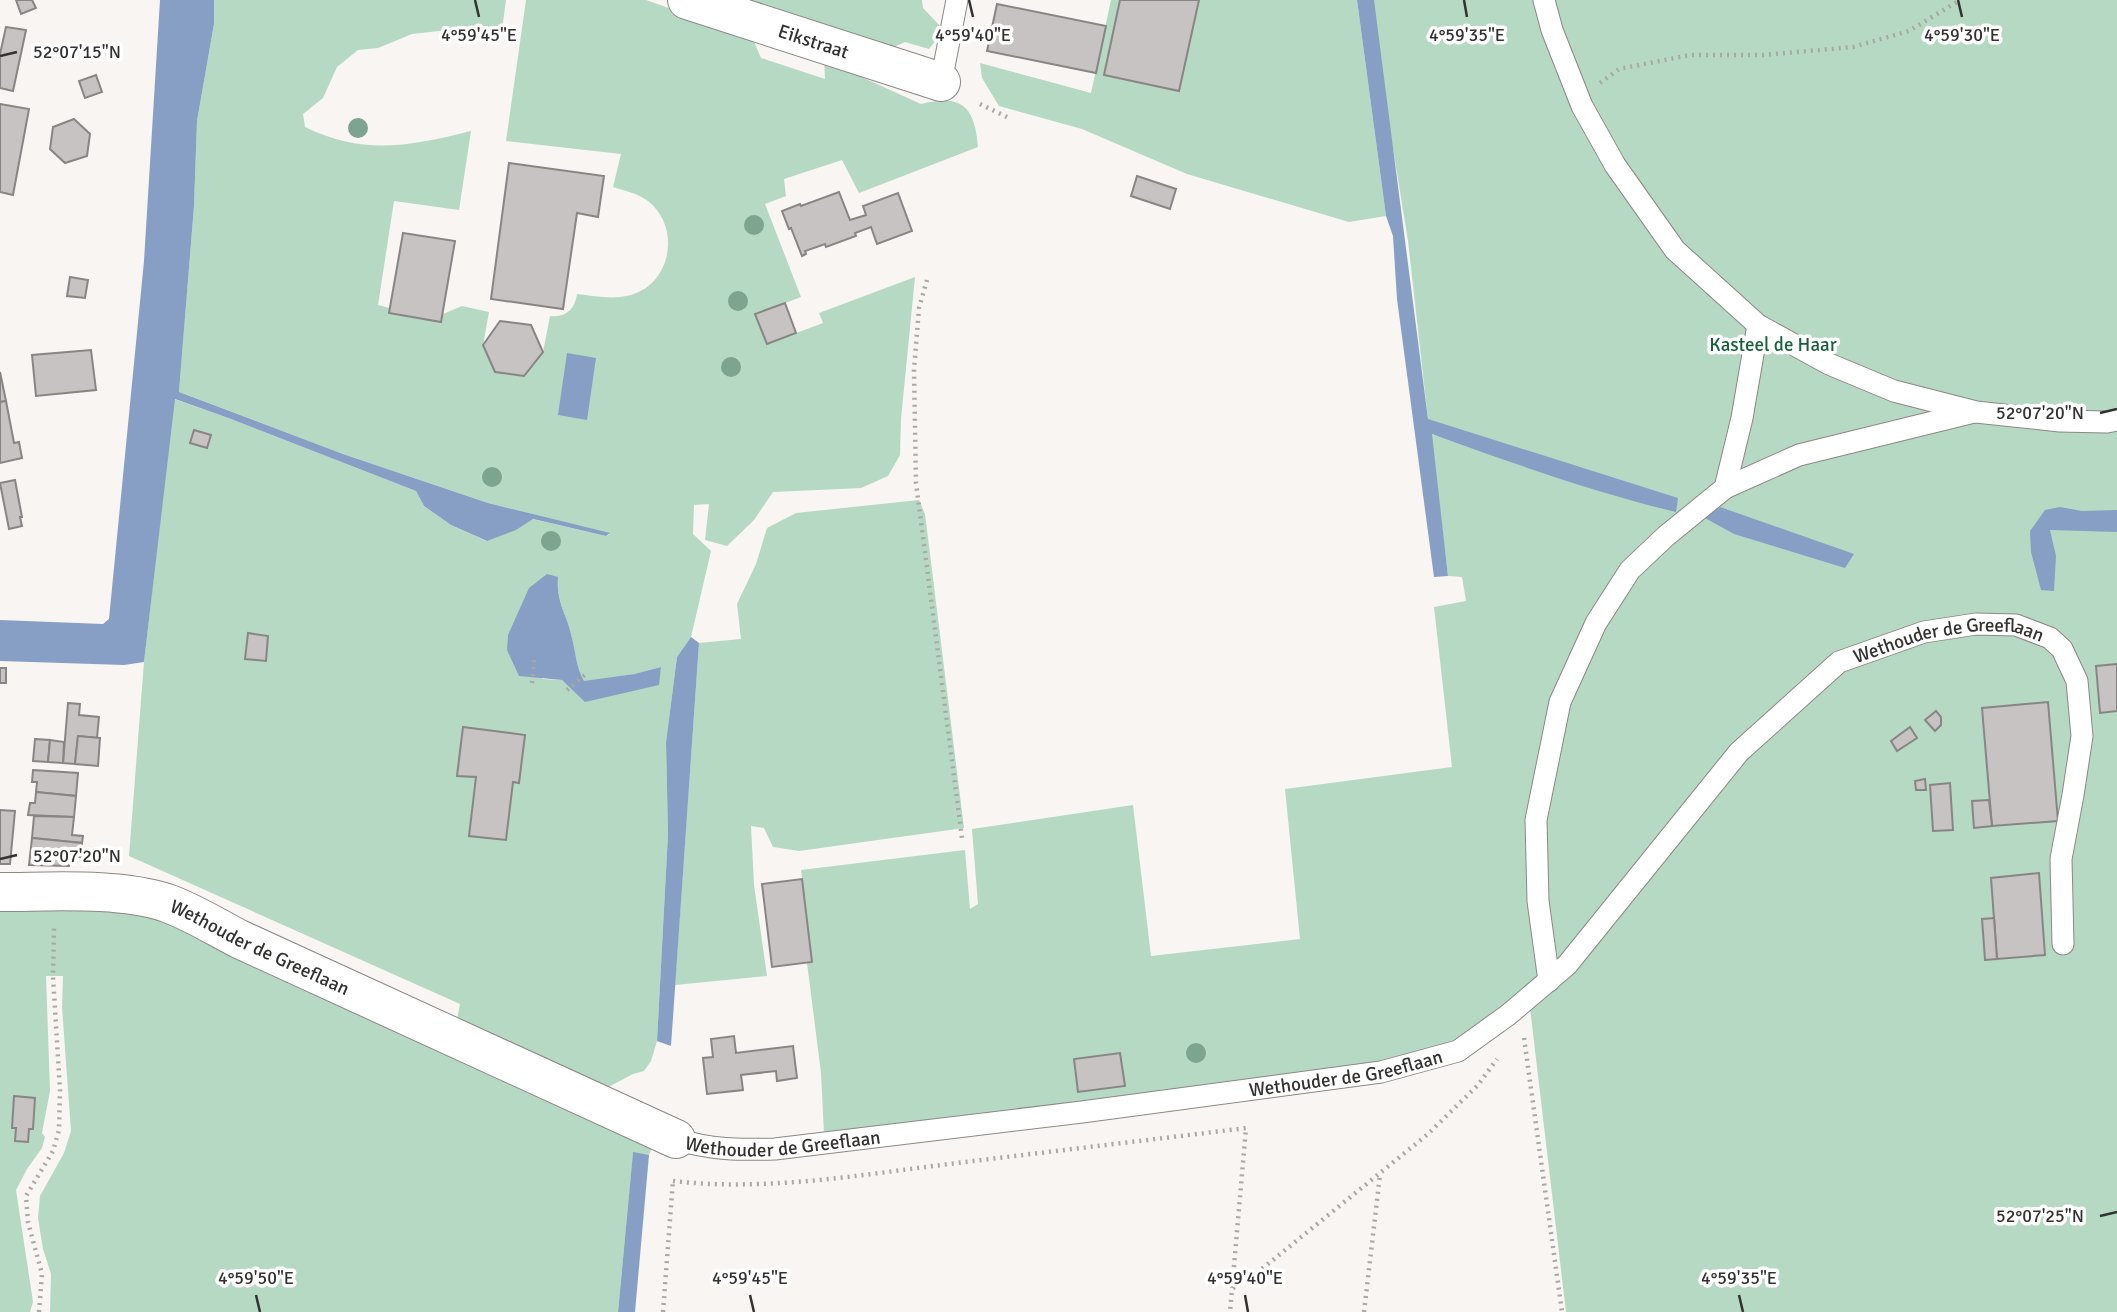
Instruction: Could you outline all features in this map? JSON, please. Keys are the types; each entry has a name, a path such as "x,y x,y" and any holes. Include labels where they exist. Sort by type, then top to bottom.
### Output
{"street":[{"name":"Eikstraat","path":"687,0 941,82"},
{"name":"Wethouder de Greeflaan","path":"0,892 139,896 168,904 676,1139"}],"lane":[{"path":"941,82 957,0"},
{"path":"1544,0 1552,30 1579,99 1615,165 1675,250 1758,325 1829,364 1894,391 1976,412 2060,421 2117,420"},
{"path":"1725,488 1742,418 1758,325"},
{"path":"1549,981 1538,901 1536,820 1560,702 1596,623 1630,570 1666,536 1725,488 1799,455 1976,412"},
{"name":"Wethouder de Greeflaan","path":"676,1139 728,1150 775,1149 1381,1072 1458,1051 1514,1011 1567,965 1739,752 1839,662 1924,632 1976,624 2016,625 2050,638 2062,649 2077,681 2082,736 2061,859 2063,944"}],"path":[{"path":"1579,99 1619,68 1690,55 1763,55 1853,47 1909,31 1960,0"},
{"path":"980,104 1009,118"},
{"path":"927,280 919,308 914,370 916,483 962,838"},
{"path":"532,683 534,660"},
{"path":"567,690 587,673"},
{"path":"39,1312 42,1275 28,1223 26,1196 53,1151 59,1130 54,892"},
{"path":"1232,1289 1252,1277 1380,1174 1428,1134 1478,1085 1497,1059 1514,1011"},
{"path":"1514,1011 1562,1312"},
{"path":"673,1181 748,1184 840,1178 1245,1128 1230,1312"},
{"path":"663,1312 676,1139"},
{"path":"1364,1312 1380,1174"}],"green space":[{"path":"214,0 506,0 501,37 466,28 412,34 378,48 358,50 337,67 323,98 303,114 305,127 347,142 367,145 407,144 471,131 459,210 394,201 378,305 390,308 389,313 441,322 443,314 462,306 489,312 483,345 495,372 524,376 543,352 550,316 561,316 569,311 577,294 618,297 645,289 656,279 663,267 668,239 665,225 648,201 613,187 621,154 506,141 526,0 646,0 752,37 761,58 825,79 824,60 921,104 947,100 956,102 964,106 974,122 978,147 859,193 842,160 784,179 786,196 765,204 801,297 756,314 767,344 823,323 819,313 915,277 900,455 888,476 861,488 773,492 754,520 727,546 705,540 709,504 694,505 693,534 711,551 691,637 677,657 666,742 668,834 657,1041 651,1061 644,1071 599,1092 456,1025 460,1004 129,856 144,662 174,399 416,491 424,506 451,525 486,541 516,529 532,519 606,536 610,534 488,503 343,454 179,392 194,206 197,121 214,24","holes":["558,577 558,586 584,682 661,667 586,701 562,680 542,679"]},
{"path":"748,0 922,0 923,8 944,30 929,49 905,42 887,50"},
{"path":"1111,0 1357,0 1386,216 1349,222 1187,174 1082,129 999,106 982,78 980,63 1091,93"},
{"name":"Kasteel de Haar","path":"1369,0 2117,0 2117,1312 1566,1312 1528,991 1470,1032 1440,1049 1399,1059 1331,1071 824,1134 821,1073 804,939 809,938 801,870 965,850 970,909 978,904 972,829 1133,805 1151,956 1300,939 1285,789 1452,767 1434,607 1466,601 1462,577 1448,576 1431,434 1438,436 1428,419 1408,241"},
{"path":"919,500 925,514 964,828 799,851 773,847 764,828 751,826 754,885 767,976 675,985 699,643 741,639 737,604 756,564 767,528 796,513"},
{"path":"0,905 134,907 653,1145 649,1155 633,1153 618,1312 50,1312 51,1274 43,1249 38,1218 40,1196 64,1153 71,1131 62,1007 63,976 46,976 50,1091 42,1133 45,1137 42,1148 16,1190 33,1302 30,1312 0,1312"}],"water":[{"path":"160,0 214,0 214,24 197,121 194,206 179,392 343,454 488,503 610,533 606,536 533,519 516,530 487,541 451,525 424,506 416,491 175,399 144,662 124,665 0,661 0,620 103,624 109,619 144,261"},
{"path":"1357,0 1374,0 1428,419 1678,498 1676,512 1583,486 1432,434 1448,576 1434,577 1397,299 1393,236 1386,216"},
{"path":"567,353 596,358 587,420 558,415"},
{"path":"1720,507 1854,554 1845,568 1734,534 1705,518"},
{"path":"2060,507 2082,511 2117,510 2117,532 2050,530 2056,556 2054,591 2041,590 2031,552 2030,531 2045,510"},
{"path":"547,574 558,577 560,601 584,681 661,667 659,685 585,702 562,680 519,676 507,650 508,635 529,588"},
{"path":"691,637 699,643 671,1046 657,1041 668,834 666,742 677,657"},
{"path":"633,1152 649,1155 635,1312 618,1312"}],"building":[{"path":"16,0 32,0 36,8 21,14"},
{"path":"1120,0 1199,0 1179,91 1104,75"},
{"path":"997,4 1106,26 1096,73 987,51"},
{"path":"6,27 26,30 13,91 0,88 0,54"},
{"path":"96,75 102,92 85,98 79,81"},
{"path":"0,104 29,109 13,195 0,192"},
{"path":"74,119 90,134 87,156 65,163 50,149 53,127"},
{"path":"509,163 604,176 598,217 577,213 563,309 491,299"},
{"path":"1137,176 1176,189 1170,209 1131,196"},
{"path":"839,192 850,220 866,215 863,206 898,193 912,231 877,244 871,227 855,233 856,236 826,247 825,244 805,251 806,254 802,256 782,211"},
{"path":"403,233 455,241 441,322 389,313"},
{"path":"70,277 88,280 85,298 67,296"},
{"path":"785,303 796,333 767,344 755,314"},
{"path":"500,321 531,325 543,352 524,376 495,372 483,345"},
{"path":"91,350 96,390 36,396 32,355"},
{"path":"0,372 6,401 0,402"},
{"path":"6,401 14,443 19,442 22,458 0,463 0,402"},
{"path":"194,430 211,435 207,448 190,443"},
{"path":"15,480 22,526 9,529 0,483"},
{"path":"248,633 268,636 266,661 245,659"},
{"path":"2117,664 2117,711 2100,713 2096,666"},
{"path":"0,668 6,668 6,683 0,683"},
{"path":"2048,702 2058,821 1992,826 1982,708"},
{"path":"68,703 80,704 79,715 99,717 97,738 78,736 75,764 63,763"},
{"path":"1936,711 1941,717 1941,725 1935,731 1925,720"},
{"path":"463,727 525,735 519,783 513,782 506,840 469,836 476,777 457,776"},
{"path":"1910,727 1917,738 1897,751 1891,741"},
{"path":"78,736 100,738 98,766 75,764"},
{"path":"35,739 50,740 48,762 33,761"},
{"path":"50,740 64,742 63,763 48,762"},
{"path":"33,770 78,773 76,796 36,792 37,782 32,782"},
{"path":"1925,779 1926,790 1916,790 1915,781"},
{"path":"1950,783 1953,830 1933,831 1930,785"},
{"path":"36,792 76,796 74,817 28,815 30,803 35,803"},
{"path":"1989,800 1992,826 1974,828 1972,801"},
{"path":"0,810 15,811 10,864 0,864"},
{"path":"34,816 74,817 72,835 83,836 82,843 32,838"},
{"path":"32,838 82,843 81,857 70,857 69,866 29,865"},
{"path":"2039,873 2045,955 1997,959 1991,878"},
{"path":"802,879 812,962 772,967 762,884"},
{"path":"1994,918 1997,959 1985,960 1982,919"},
{"path":"734,1036 736,1053 793,1046 797,1078 777,1081 776,1071 741,1075 743,1090 707,1094 703,1058 713,1057 711,1039"},
{"path":"1120,1053 1125,1086 1078,1092 1074,1059"},
{"path":"14,1096 35,1098 33,1129 29,1129 28,1142 15,1141 16,1128 12,1128"}]}
